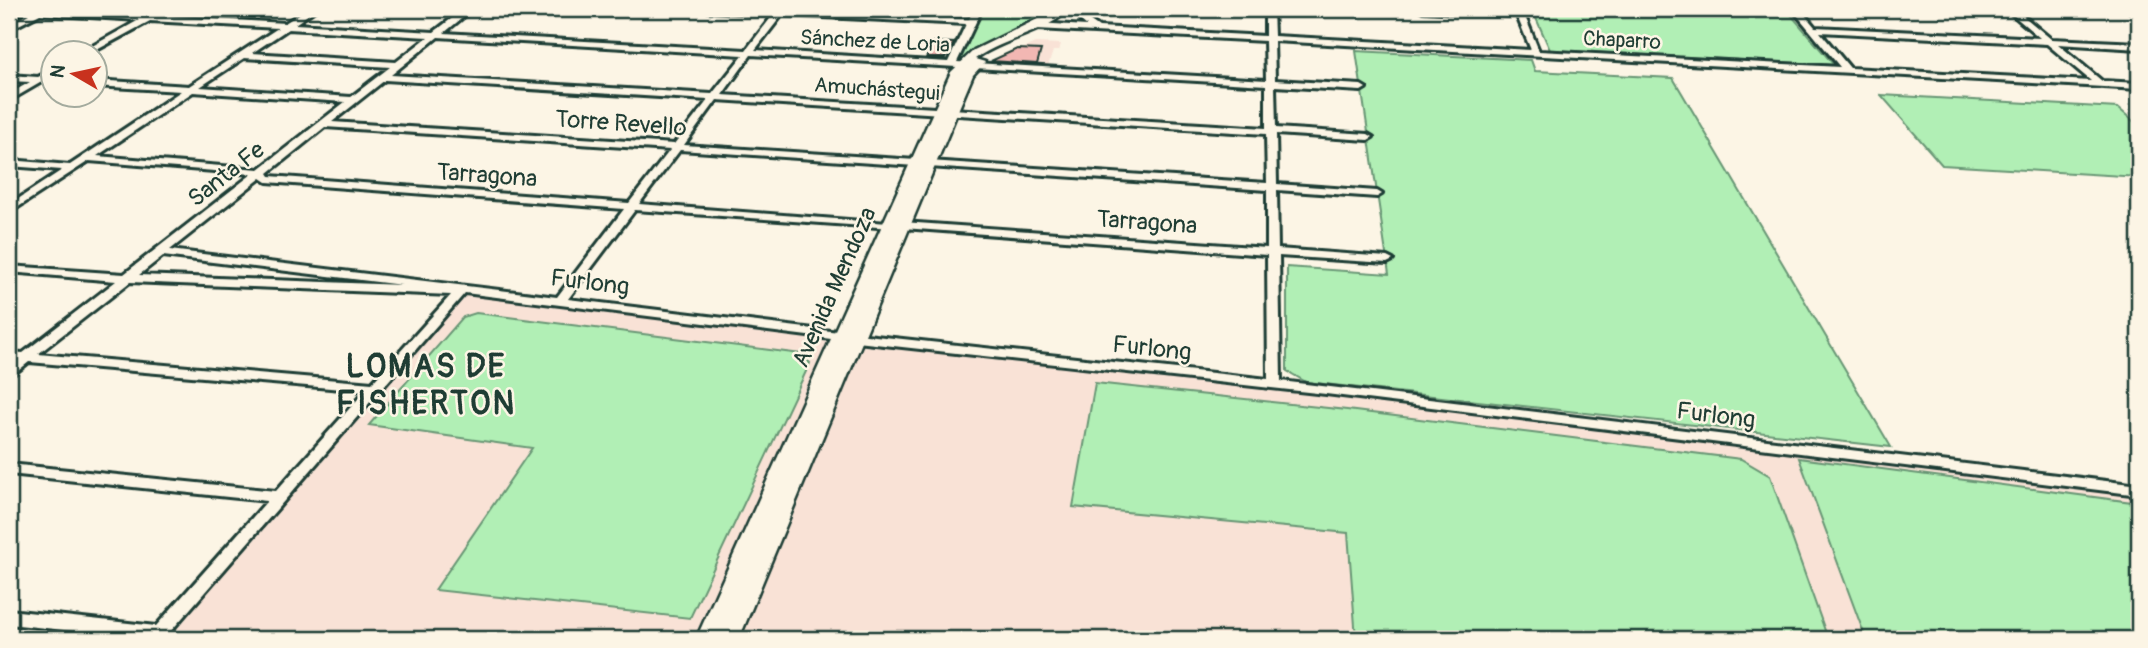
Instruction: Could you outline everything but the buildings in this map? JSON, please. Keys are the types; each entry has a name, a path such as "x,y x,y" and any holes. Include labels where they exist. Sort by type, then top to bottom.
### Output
{"main road":[{"path":"963,64 1065,9"},
{"path":"963,64 1052,27 1082,9"},
{"name":"Avenida Mendoza","path":"706,639 847,337 945,113 963,64"},
{"name":"Avenida Mendoza","path":"728,639 847,337"}],"street":[{"path":"108,41 164,9"},
{"path":"9,210 312,9"},
{"name":"Santa Fe","path":"9,371 469,9"},
{"path":"709,9 781,10 971,22"},
{"path":"963,64 971,22 978,9"},
{"path":"1082,9 1085,22 1090,27 1103,30"},
{"path":"1269,9 1275,384"},
{"path":"1423,9 1519,11 1536,53"},
{"path":"1796,9 1847,70"},
{"path":"2010,9 2099,83"},
{"path":"2130,9 2139,9"},
{"name":"Sánchez de Loria","path":"9,10 1361,88"},
{"path":"9,27 42,10"},
{"path":"560,301 781,10"},
{"name":"Chaparro","path":"1037,26 2139,86"},
{"path":"1813,29 2139,46"},
{"path":"242,55 399,65"},
{"name":"Amuchástegui","path":"383,77 1368,137"},
{"path":"9,78 38,79"},
{"path":"9,98 38,81"},
{"path":"108,84 354,100"},
{"name":"Torre Revello","path":"323,124 1377,194"},
{"name":"Tarragona","path":"86,158 262,172 267,179 630,208 1387,260"},
{"path":"9,163 72,168"},
{"name":"Furlong","path":"161,252 445,285 463,290 847,337 1275,384 2139,490"},
{"path":"9,269 127,278 438,293 463,290"},
{"path":"9,617 157,636 463,290"},
{"path":"9,356 376,388"},
{"path":"9,469 280,497"}],"shaded area":[{"path":"1035,43 1061,44 1059,51 1053,51 1048,66 992,63"},
{"path":"462,290 1326,390 2139,490 2139,639 154,639"}],"green space":[{"path":"978,9 1065,9 962,64 952,63"},
{"path":"1532,9 1786,9 1834,65 1550,50"},
{"path":"1356,51 1531,60 1535,71 1673,78 1891,447 1306,382 1287,371 1287,267 1389,274"},
{"path":"1881,95 2118,108 2139,126 2139,177 1942,165"},
{"path":"476,313 801,354 810,363 690,618 435,590 532,448 369,425 463,317"},
{"path":"1095,383 1347,410 1741,459 1770,476 1828,639 1356,639 1348,533 1073,507"},
{"path":"1799,458 2139,503 2139,639 1866,639"}],"district":[{"name":"LOMAS DE FISHERTON","path":"426,384"}]}
